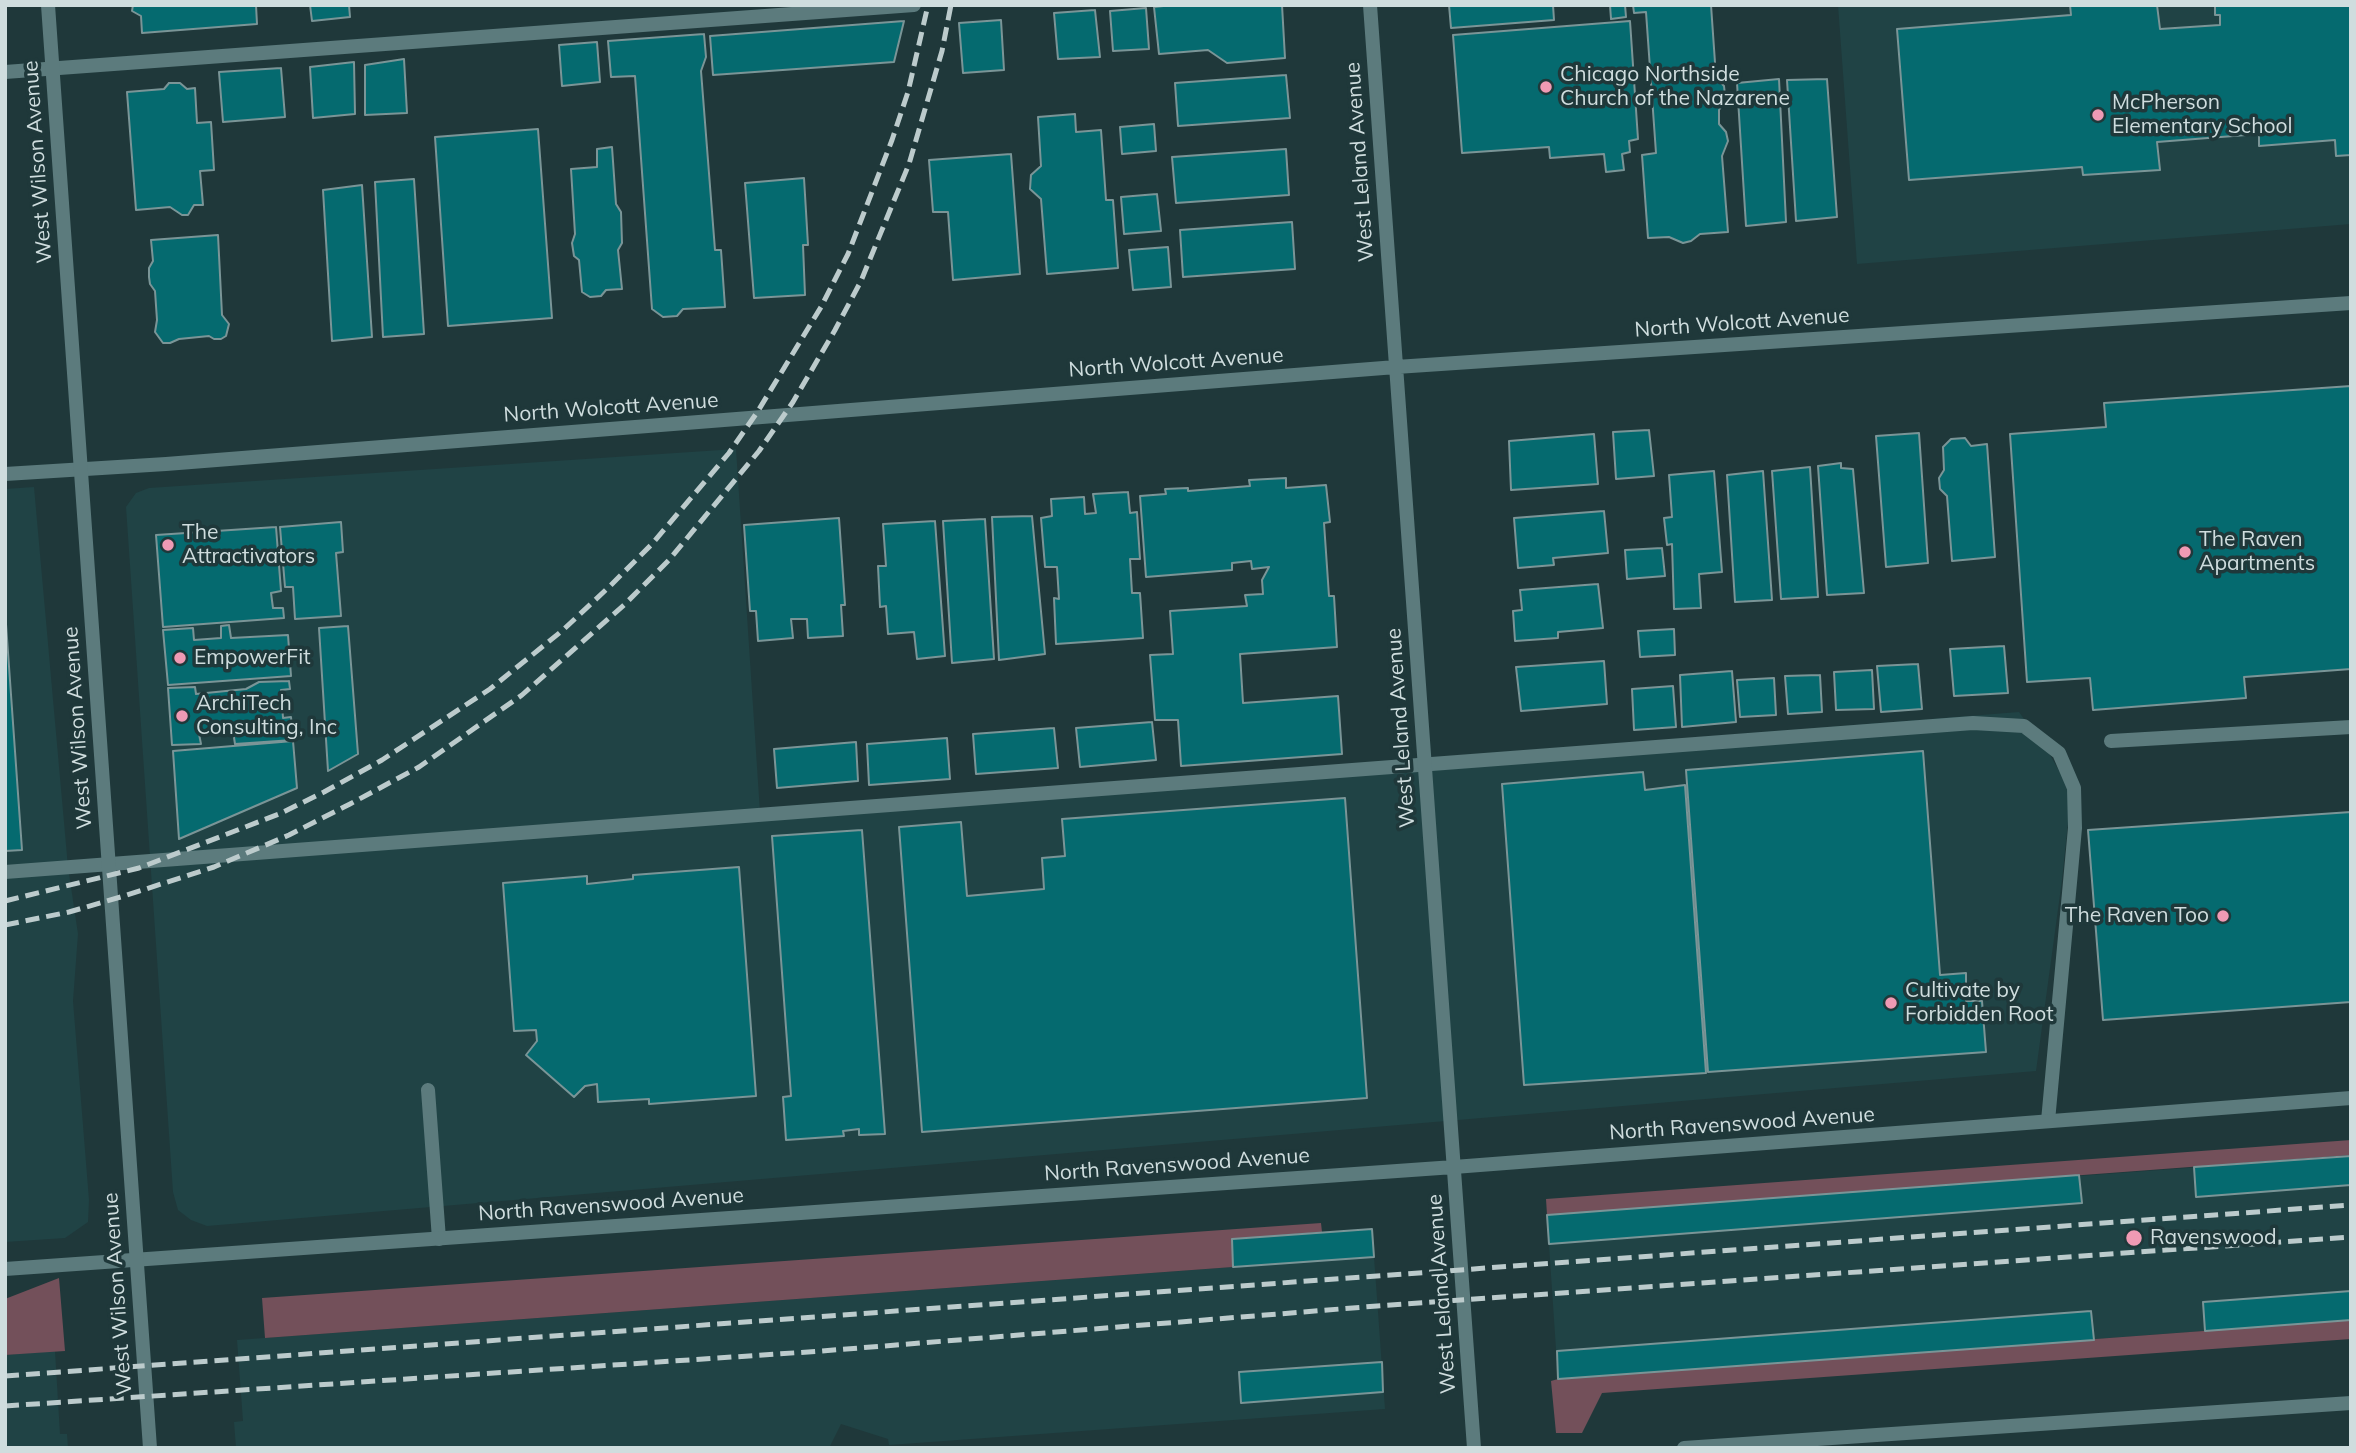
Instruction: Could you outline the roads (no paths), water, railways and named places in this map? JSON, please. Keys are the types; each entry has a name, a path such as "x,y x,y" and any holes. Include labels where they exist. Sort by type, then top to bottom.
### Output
{"street":[{"name":"West Wilson Avenue","path":"48,5 150,1448"},
{"path":"5,72 914,5"},
{"name":"West Leland Avenue","path":"1370,5 1474,1448"},
{"name":"North Wolcott Avenue","path":"5,474 166,464 1396,367 2351,303"},
{"path":"5,872 1973,723 2024,726 2059,753 2074,788 2075,828 2048,1121"},
{"path":"2111,741 2351,727"},
{"path":"428,1090 439,1239"},
{"name":"North Ravenswood Avenue","path":"5,1269 1454,1167 2351,1098"},
{"path":"1684,1448 2351,1403"}],"railway":[{"path":"5,901 139,868 279,814 324,792 382,760 490,689 563,630 610,586 652,544 729,453 758,411 821,307 848,254 892,140 908,92 928,5"},
{"path":"5,925 69,912 214,867 289,835 350,804 419,767 522,695 624,605 669,560 759,451 793,402 835,330 861,281 909,164 942,51 951,5"},
{"path":"5,1376 2351,1205"},
{"path":"5,1406 822,1351 1377,1306 2351,1237"}],"place":[{"name":"Chicago Northside Church of the Nazarene","path":"1546,87"},
{"name":"McPherson Elementary School","path":"2098,115"},
{"name":"The Attractivators","path":"168,545"},
{"name":"The Raven Apartments","path":"2185,552"},
{"name":"EmpowerFit","path":"180,658"},
{"name":"ArchiTech Consulting, Inc","path":"182,716"},
{"name":"The Raven Too","path":"2223,916"},
{"name":"Cultivate by Forbidden Root","path":"1891,1003"},
{"name":"Ravenswood","path":"2134,1238"}]}
